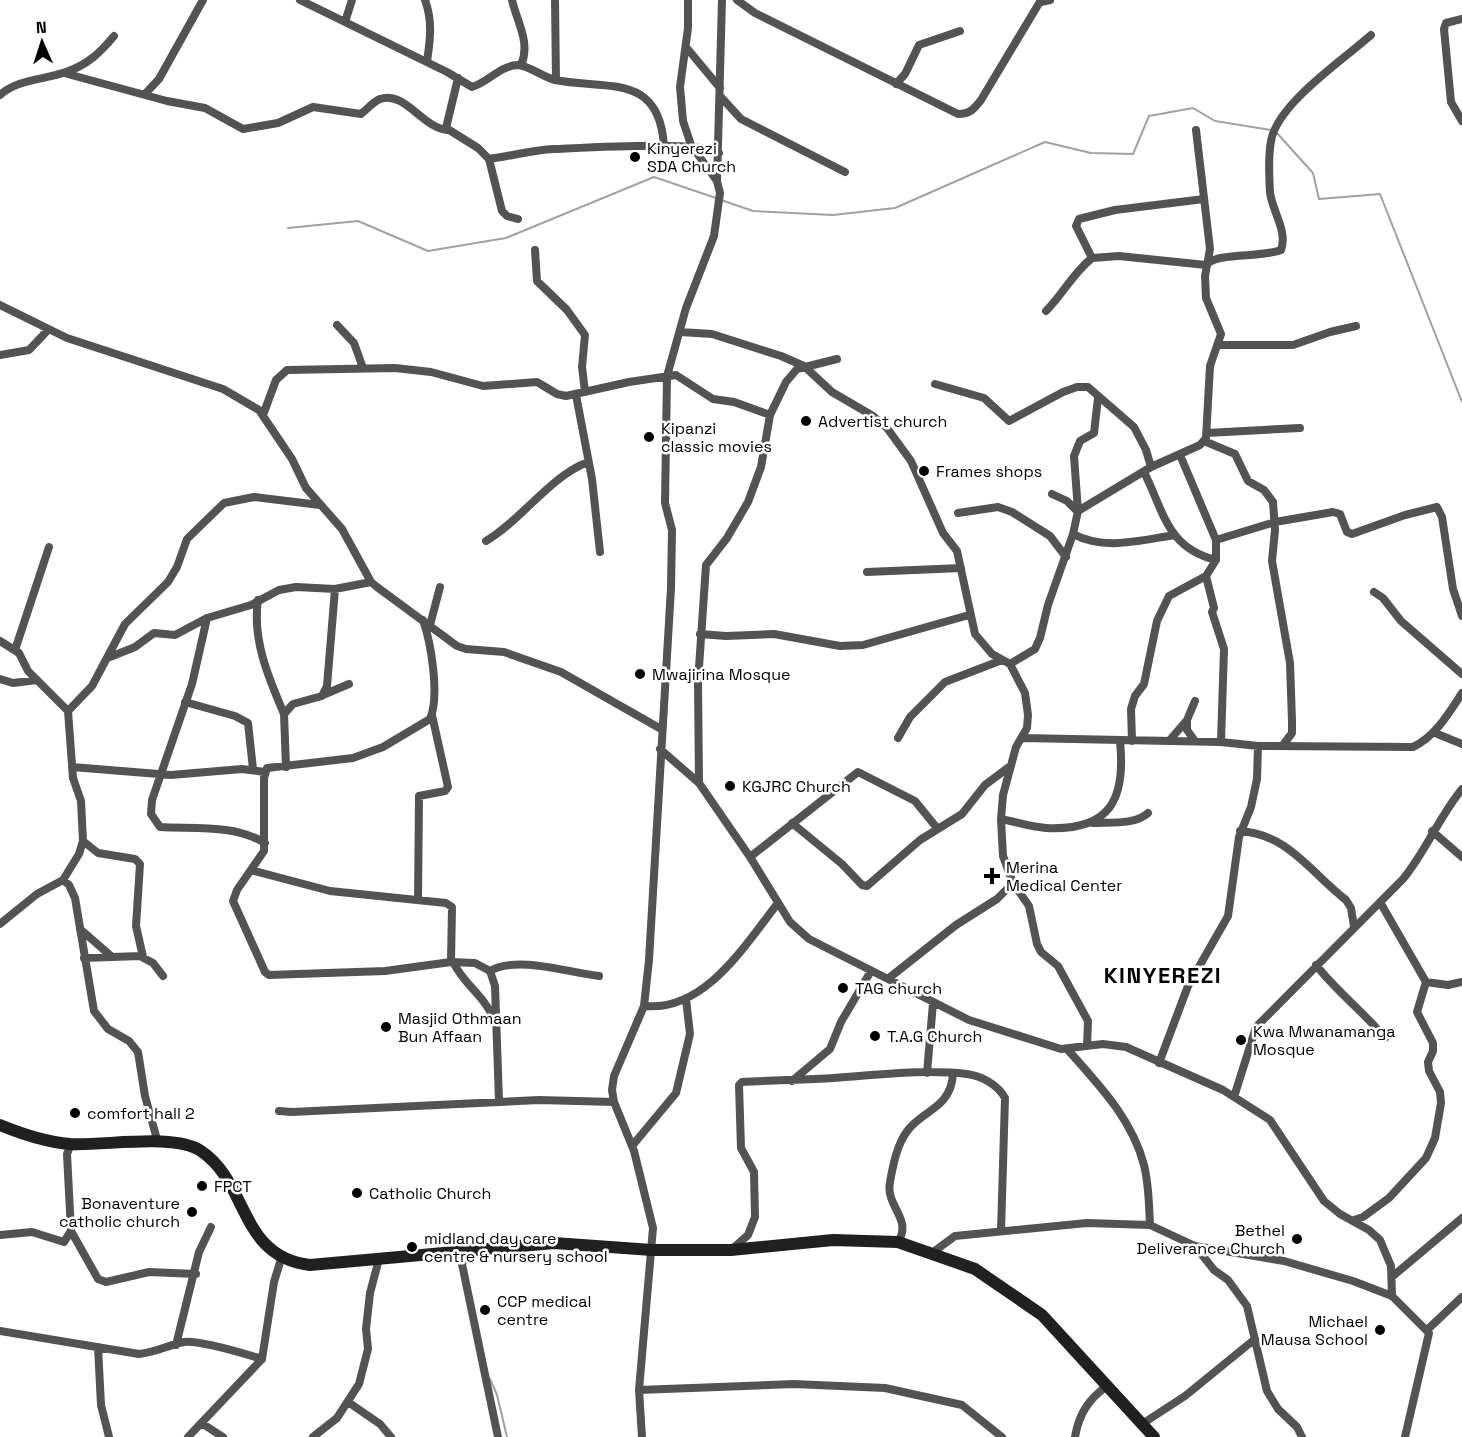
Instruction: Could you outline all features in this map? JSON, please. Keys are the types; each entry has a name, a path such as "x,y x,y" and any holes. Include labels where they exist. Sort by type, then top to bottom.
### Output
{"street":[{"path":"145,94 159,79 202,0"},
{"path":"345,22 351,0"},
{"path":"425,0 430,15 431,31 427,62"},
{"path":"512,0 524,40 525,52 521,65"},
{"path":"555,0 556,80"},
{"path":"688,0 686,47 681,63 680,87 683,121 691,146 717,181"},
{"path":"642,1437 639,1390 653,1228 632,1146 614,1102 614,1076 644,1006 673,546 672,530 665,503 667,376 686,308 716,228 720,193 717,181 722,0"},
{"path":"737,0 755,13 958,114 972,111 1044,1"},
{"path":"303,1 427,62 472,87 508,68 521,65 556,80 606,83 638,92 659,118 663,128 664,147"},
{"path":"1462,19 1446,23 1444,29 1451,102 1462,121"},
{"path":"896,84 905,74 919,45 960,31"},
{"path":"1046,311 1071,278 1092,258 1119,256 1206,265 1218,257 1256,256 1281,250 1282,236 1270,195 1271,139 1288,106 1371,35"},
{"path":"0,95 24,82 64,73 99,55 114,36"},
{"path":"686,47 741,119 845,172"},
{"path":"64,73 166,101 205,108 243,129 278,123 313,107 361,114 378,100 390,98 403,103 435,128 447,130 478,148 489,159 502,212 518,219"},
{"path":"447,130 446,124 458,78"},
{"path":"1196,130 1210,249 1206,265 1206,298 1221,334 1210,366 1206,394 1205,437"},
{"path":"489,159 553,149 691,146 712,148 718,153"},
{"path":"1092,258 1076,226 1079,219 1115,210 1204,199"},
{"path":"535,250 537,281 567,310 585,335 582,366 585,392"},
{"path":"0,305 47,331 223,389 259,410 320,505 342,529 371,582 427,622 449,641 466,649 504,652 561,672 661,729"},
{"path":"337,325 354,343 363,368"},
{"path":"1219,345 1293,345 1356,326"},
{"path":"0,355 29,350 47,331"},
{"path":"680,332 712,334 804,366 832,392 873,416 900,444 920,480 943,533 957,552 975,634 981,643 1006,662 1027,704 1027,728 1016,747 1009,767 1001,819 1003,856 1013,883 1029,906 1041,952 1058,966 1088,1021 1087,1046"},
{"path":"699,783 698,682 706,565 728,538 750,496 760,467 770,415 786,382 797,369 837,359"},
{"path":"263,415 281,373 287,370 363,368 431,372 483,386 537,382 560,396 576,395 667,376 680,378 713,399 734,402 770,415"},
{"path":"935,384 984,398 1009,421 1077,387 1088,387 1134,427 1146,450 1148,470 1164,520 1183,547 1216,560"},
{"path":"576,395 594,491 600,552"},
{"path":"898,738 910,717 945,682 1006,662 1035,649 1074,534 1078,512 1074,456 1080,441 1094,434 1098,398"},
{"path":"1078,512 1099,496 1180,455 1205,437 1300,428"},
{"path":"1205,437 1235,454 1251,485 1264,490 1271,496 1275,522 1272,561 1290,663 1292,733 1283,745"},
{"path":"1132,741 1131,709 1135,696 1144,684 1157,621 1169,596 1206,576 1216,560 1216,540 1180,455"},
{"path":"486,541 513,522 569,473 588,462"},
{"path":"1052,494 1067,501 1078,512"},
{"path":"68,711 92,686 110,657 125,624 168,582 177,567 187,539 224,503 236,498 254,497 320,505"},
{"path":"958,513 998,507 1012,512 1050,536 1066,557"},
{"path":"1216,540 1275,522 1333,512 1340,514 1347,532 1352,534 1405,515 1437,507 1442,517 1453,589 1462,616"},
{"path":"1074,534 1096,543 1175,535"},
{"path":"15,650 49,547"},
{"path":"867,572 961,568"},
{"path":"1206,576 1214,608 1212,612 1224,649 1221,742"},
{"path":"110,657 135,647 154,633 175,635 207,618 279,590 296,587 335,589 371,582"},
{"path":"418,899 418,800 422,794 445,791 448,787 432,715 431,654 427,622 440,587"},
{"path":"323,694 330,664 335,589"},
{"path":"1374,592 1383,598 1409,629 1462,674"},
{"path":"258,600 259,640 270,680 284,714 286,767"},
{"path":"700,634 726,636 774,634 840,646 863,645 969,615"},
{"path":"207,618 200,652 151,807 151,814 160,827 235,830 254,836 265,843"},
{"path":"0,641 15,650 37,680 68,711 74,785 81,801 83,841 76,863 63,880 37,894 0,924"},
{"path":"0,680 13,683 37,680"},
{"path":"284,714 293,704 318,699 323,694 349,684"},
{"path":"1023,738 1400,748 1425,742 1435,733 1439,723 1462,693"},
{"path":"1169,741 1187,720 1195,701"},
{"path":"185,702 235,716 248,723 254,769"},
{"path":"72,767 161,775 254,769 264,772 272,767 353,758 393,741 427,722 432,715"},
{"path":"1187,720 1187,730 1195,741"},
{"path":"1435,733 1462,744"},
{"path":"1093,823 1106,813 1119,788 1122,761 1120,741"},
{"path":"1159,1062 1188,986 1228,916 1240,831 1254,795 1258,771 1258,746"},
{"path":"660,749 699,783 750,857 790,922 803,936 969,1020 1068,1050 1103,1044 1126,1047 1204,1080 1270,1120 1303,1168 1315,1191 1340,1214 1354,1220 1380,1240 1386,1249 1393,1276 1392,1296"},
{"path":"792,823 866,886 937,828 962,814 985,785 1009,767"},
{"path":"264,772 264,851 237,890 233,901 237,916 265,972 269,975 385,971 452,962 475,963 490,971 495,986 498,1101"},
{"path":"750,857 858,772 915,801 937,828"},
{"path":"1234,1097 1256,1027 1415,865 1432,831 1462,789"},
{"path":"1001,819 1047,828 1133,821 1142,819 1148,813"},
{"path":"1240,831 1261,833 1274,838 1304,861 1346,900 1351,908 1354,927"},
{"path":"1432,831 1462,857"},
{"path":"83,841 98,853 135,860 140,864 136,926 143,957 163,976"},
{"path":"251,870 330,891 446,903 452,907 452,962 464,980 483,997 496,1023"},
{"path":"63,880 69,885 75,898 84,958 97,1017 108,1029 134,1044 138,1052 145,1096 158,1143"},
{"path":"889,978 956,925 997,899 1013,883"},
{"path":"1354,1220 1364,1217 1389,1198 1426,1158 1435,1138 1441,1103 1440,1092 1429,1071 1428,1062 1433,1043 1417,1012 1426,982 1380,902"},
{"path":"644,1006 667,1006 686,999 733,959 778,903"},
{"path":"80,929 111,956"},
{"path":"84,958 143,957"},
{"path":"1316,965 1349,1004 1370,1021 1385,1038"},
{"path":"490,971 506,966 543,967 599,976"},
{"path":"792,1081 830,1049 842,1022 871,971"},
{"path":"1426,982 1448,985 1462,982"},
{"path":"632,1146 676,1093 690,1034 686,999"},
{"path":"927,1073 933,1003"},
{"path":"1068,1050 1107,1094 1136,1143 1146,1176 1150,1225"},
{"path":"730,1250 748,1234 755,1217 754,1172 741,1148 739,1085 742,1082 792,1081 876,1073 927,1073 967,1074 995,1086 1005,1098 1001,1231"},
{"path":"897,1242 902,1235 902,1220 889,1191 899,1148 909,1129 930,1114 945,1097 953,1074"},
{"path":"279,1111 498,1101 614,1102"},
{"path":"0,1125 52,1141 70,1144 186,1144 209,1158 218,1168 264,1243 281,1259 309,1265 554,1243 652,1250 730,1250 833,1240 897,1242 975,1269 1034,1308 1108,1384 1154,1437"},
{"path":"70,1144 66,1154 71,1231 102,1281 149,1272 196,1274"},
{"path":"1393,1276 1462,1218"},
{"path":"932,1253 955,1236 1087,1223 1150,1225 1195,1246 1284,1261 1353,1281 1392,1296 1427,1330"},
{"path":"176,1345 200,1252 211,1227"},
{"path":"0,1235 32,1232 64,1242 71,1231"},
{"path":"1195,1246 1214,1270 1228,1280 1247,1306 1267,1390 1278,1409 1297,1427 1302,1437"},
{"path":"468,1249 462,1264 498,1437"},
{"path":"188,1437 262,1359 274,1282 281,1259"},
{"path":"313,1437 337,1418 358,1384 368,1349 366,1329 370,1293 379,1259"},
{"path":"1405,1437 1426,1355 1427,1330 1462,1297"},
{"path":"0,1331 139,1354 155,1353 187,1342 238,1351 262,1359"},
{"path":"1142,1424 1185,1396 1255,1339"},
{"path":"98,1347 101,1405 109,1437"},
{"path":"639,1390 794,1384 885,1388 962,1405 1002,1437"},
{"path":"1075,1437 1079,1416 1095,1394 1108,1384"},
{"path":"348,1402 380,1424 391,1437"},
{"path":"202,1424 223,1437"}],"waterway":[{"path":"721,200 753,211 833,215 895,208 1045,142 1091,153 1133,154 1149,116 1193,108 1215,121 1271,130"},
{"path":"1276,132 1313,173 1319,199 1380,194 1462,402"},
{"path":"288,228 358,221 428,251 506,238 654,177 716,198"},
{"path":"490,1379 497,1395 507,1437"}],"place":[{"name":"Kinyerezi SDA Church","path":"635,157"},
{"name":"Advertist church","path":"806,421"},
{"name":"Kipanzi classic movies","path":"649,437"},
{"name":"Frames shops","path":"924,471"},
{"name":"Mwajirina Mosque","path":"640,674"},
{"name":"KGJRC Church","path":"730,786"},
{"name":"Merina Medical Center","path":"992,876"},
{"name":"TAG church","path":"843,988"},
{"name":"Masjid Othmaan Bun Affaan","path":"386,1027"},
{"name":"T.A.G Church","path":"875,1036"},
{"name":"Kwa Mwanamanga Mosque","path":"1241,1040"},
{"name":"comfort hall 2","path":"75,1113"},
{"name":"FPCT","path":"202,1186"},
{"name":"Catholic Church","path":"357,1193"},
{"name":"Bonaventure catholic church","path":"192,1212"},
{"name":"Bethel Deliverance Church","path":"1297,1239"},
{"name":"midland day care centre & nursery school","path":"412,1247"},
{"name":"CCP medical centre","path":"485,1310"},
{"name":"Michael Mausa School","path":"1380,1330"}],"district":[{"name":"KINYEREZI","path":"1163,975"}]}
